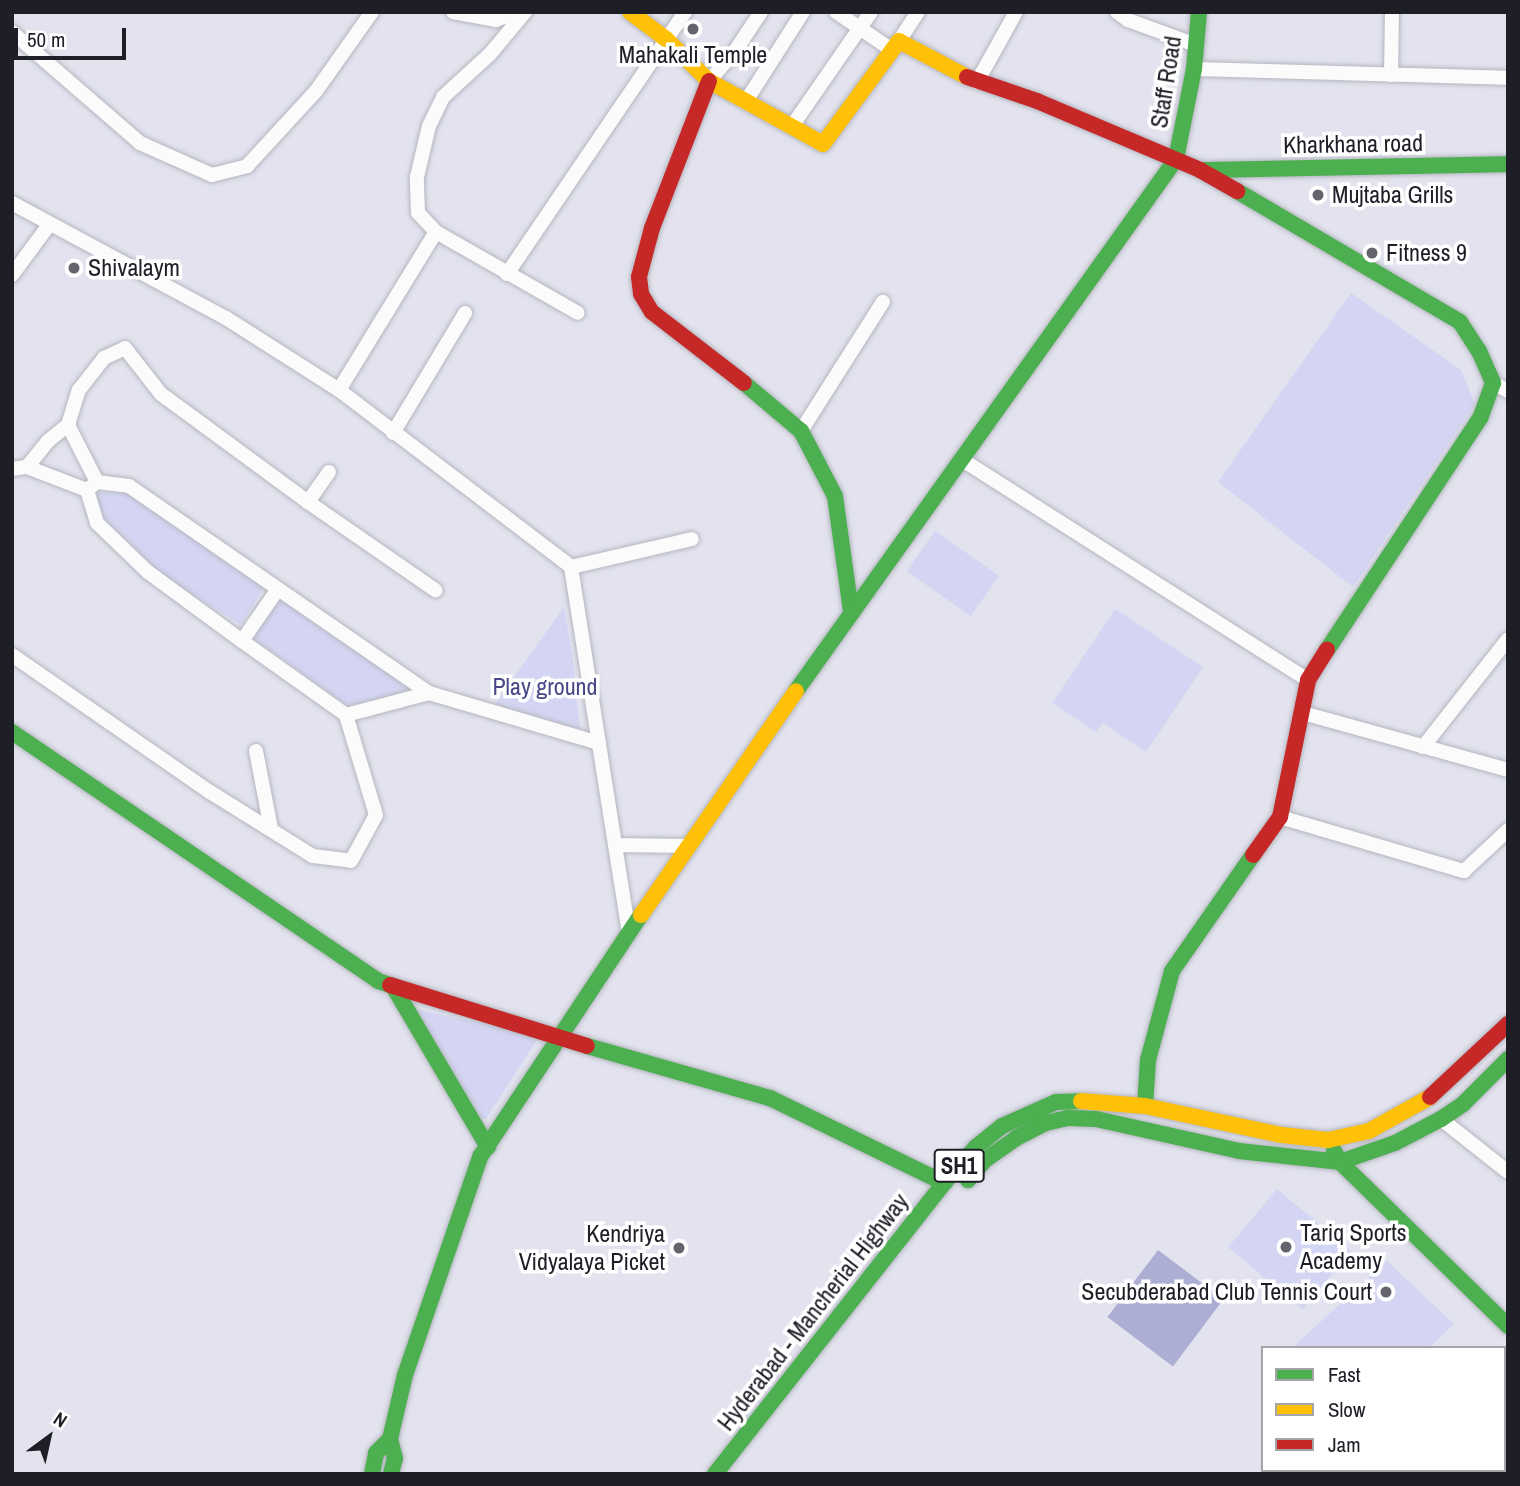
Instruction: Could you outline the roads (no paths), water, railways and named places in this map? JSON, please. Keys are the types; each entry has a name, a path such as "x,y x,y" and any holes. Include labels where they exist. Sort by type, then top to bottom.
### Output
{"street":[{"path":"12,32 140,143 212,175 247,166 316,91 372,12"},
{"path":"453,12 496,20 517,12"},
{"path":"525,12 490,54 443,97 429,126 417,177 418,213 436,232 578,313"},
{"path":"631,12 666,39 709,81 823,144 918,12"},
{"path":"507,274 685,12"},
{"path":"761,12 735,51 709,81 652,228 639,277 641,294 652,312 704,350 801,431 835,496 851,612"},
{"path":"746,101 803,12"},
{"path":"836,12 895,45 977,82 1037,101 1200,170 1460,322 1479,351 1493,383 1508,391"},
{"path":"792,126 871,12"},
{"path":"977,82 1016,12"},
{"path":"1117,12 1128,20 1196,45"},
{"name":"Staff Road","path":"1176,159 1194,69 1199,12"},
{"path":"1391,75 1392,12"},
{"path":"1194,69 1508,78"},
{"path":"391,1474 395,1458 390,1439 405,1376 480,1157 629,932 851,612 1176,159"},
{"name":"Kharkhana road","path":"1200,170 1508,164"},
{"path":"12,203 226,318 339,390 571,567 629,932"},
{"path":"12,275 49,225"},
{"path":"339,390 436,232"},
{"path":"801,431 883,302"},
{"path":"393,433 465,313"},
{"path":"27,467 48,441 68,425 79,390 104,358 125,348 161,394 308,502 435,590"},
{"path":"1145,1106 1148,1060 1172,971 1280,817 1308,680 1459,453 1480,418 1493,383"},
{"path":"12,655 210,792 313,856 351,861 376,816 346,715 148,572 97,523 92,486 68,425"},
{"path":"961,459 1308,680"},
{"path":"12,469 27,467 92,486 129,486 429,693 599,743"},
{"path":"308,502 329,472"},
{"path":"571,567 692,540"},
{"path":"242,641 278,589"},
{"path":"1423,747 1506,648"},
{"path":"346,715 429,693"},
{"path":"1303,713 1508,770"},
{"path":"12,732 378,981 559,1038 770,1098 944,1184"},
{"path":"256,751 271,830"},
{"path":"1280,817 1464,871 1508,830"},
{"path":"615,845 688,846"},
{"path":"393,986 488,1147"},
{"name":"Hyderabad - Mancherial Highway","path":"715,1474 944,1184 986,1138 1031,1111 1056,1102 1092,1100 1145,1106 1242,1128 1328,1140 1369,1130 1409,1111 1441,1089 1508,1024"},
{"name":"Hyderabad - Mancherial Highway","path":"731,1474 985,1160 1046,1123 1068,1118 1096,1119 1239,1151 1340,1162 1395,1143 1441,1119 1463,1104 1508,1059"},
{"path":"1441,1119 1508,1172"},
{"path":"1328,1140 1340,1162 1508,1326"},
{"path":"372,1474 376,1453 390,1439"}],"place":[{"name":"Mahakali Temple","path":"693,29"},
{"name":"Mujtaba Grills","path":"1318,195"},
{"name":"Fitness 9","path":"1372,253"},
{"name":"Shivalaym","path":"74,268"},
{"name":"Tariq Sports Academy","path":"1286,1247"},
{"name":"Kendriya Vidyalaya Picket","path":"679,1248"},
{"name":"Secubderabad Club Tennis Court","path":"1386,1292"}],"park label":[{"name":"Play ground","path":"545,687"}]}
